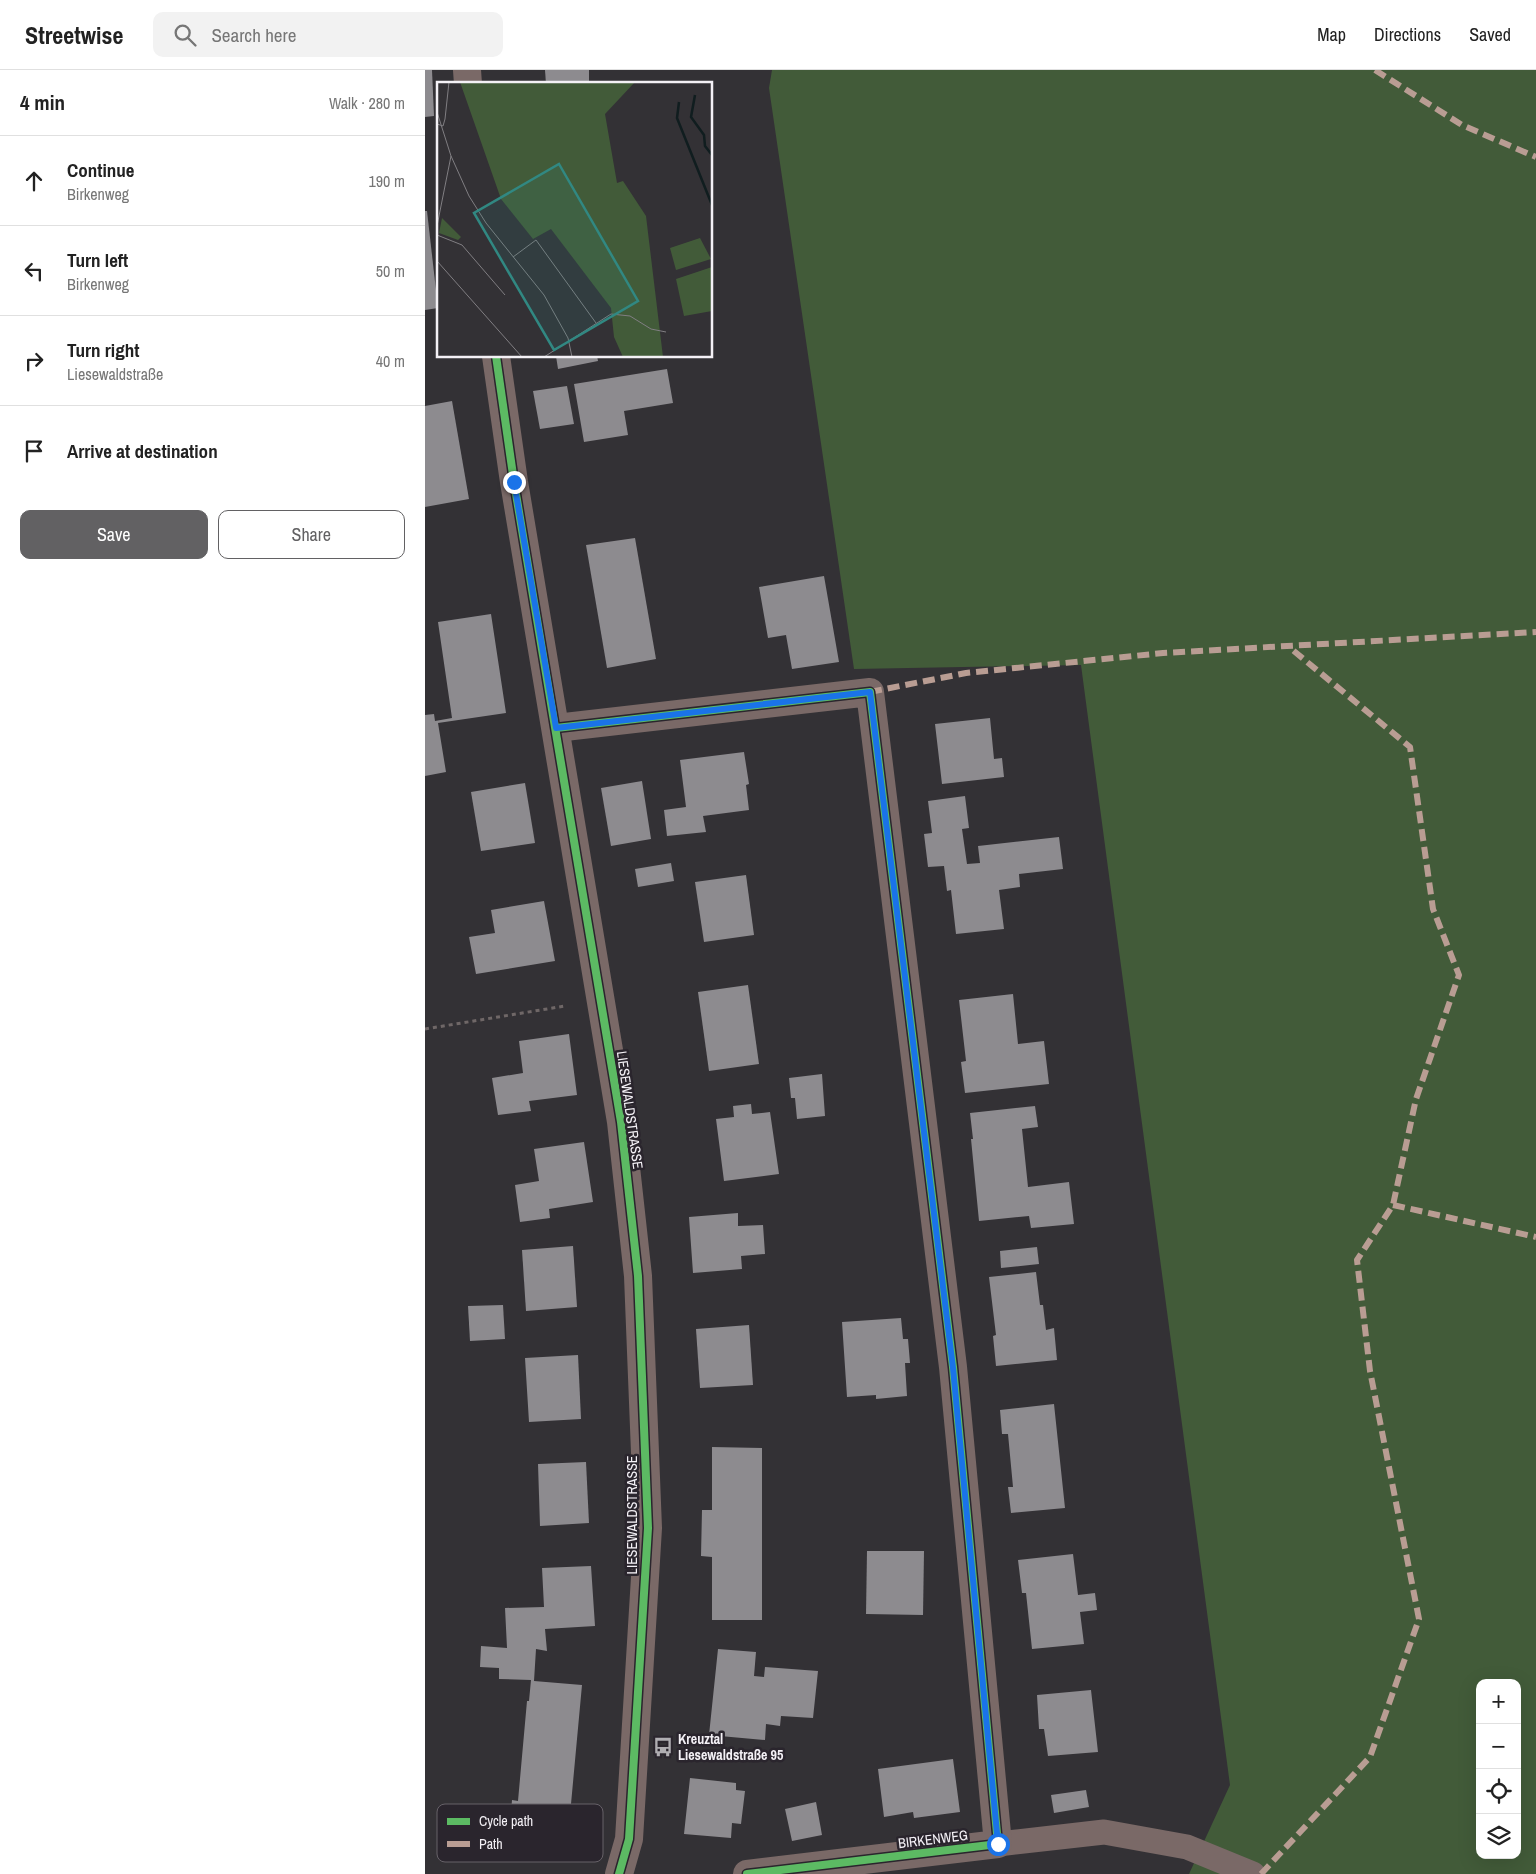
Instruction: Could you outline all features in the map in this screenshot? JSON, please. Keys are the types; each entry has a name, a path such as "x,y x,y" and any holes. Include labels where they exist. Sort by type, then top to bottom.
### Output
{"street":[{"name":"LIESEWALDSTRASSE","path":"496,358 514,482 621,1122 638,1276 647,1528 629,1839 619,1874"},
{"path":"556,728 870,692 953,1368 998,1844"},
{"name":"BIRKENWEG","path":"747,1874 998,1844"}],"lane":[{"path":"998,1844 1104,1832 1187,1847 1253,1874"}],"path":[{"path":"425,1030 600,1001"}],"green space":[{"path":"772,70 1536,70 1536,1874 1189,1874 1230,1785 1081,665 854,669 769,88"}],"building":[{"path":"425,70 432,70 434,116 425,117"},
{"path":"545,70 589,70 589,82 546,82"},
{"path":"425,211 427,211 437,308 425,310"},
{"path":"556,358 597,358 598,361 558,369"},
{"path":"667,369 673,403 624,411 628,435 584,442 574,384"},
{"path":"567,386 574,424 540,429 533,391"},
{"path":"452,401 469,499 425,507 425,406"},
{"path":"635,538 656,659 607,668 586,545"},
{"path":"824,576 839,662 792,669 786,635 768,638 759,587"},
{"path":"491,614 506,713 438,723 446,772 425,776 425,715 434,714 435,721 452,718 438,622"},
{"path":"990,718 994,759 1002,758 1004,777 942,784 935,724"},
{"path":"744,752 749,784 746,785 749,810 703,816 706,832 667,836 664,810 686,807 680,760"},
{"path":"642,781 651,839 611,846 601,788"},
{"path":"525,783 535,843 481,851 471,792"},
{"path":"965,796 969,828 962,829 967,864 980,863 978,846 1059,837 1063,869 1019,874 1020,887 999,890 1004,929 956,934 951,890 947,891 944,866 928,867 924,834 932,833 928,801"},
{"path":"671,863 674,881 638,887 635,869"},
{"path":"746,875 754,935 704,942 695,882"},
{"path":"544,901 555,961 476,974 469,937 495,933 491,910"},
{"path":"748,985 759,1064 709,1071 698,992"},
{"path":"1013,994 1018,1044 1044,1041 1049,1084 965,1093 961,1062 966,1061 959,1000"},
{"path":"569,1034 577,1095 529,1101 531,1111 498,1115 492,1078 523,1073 519,1041"},
{"path":"822,1074 825,1116 797,1119 795,1098 791,1098 789,1078"},
{"path":"751,1104 752,1114 770,1112 779,1174 724,1181 716,1119 734,1117 733,1106"},
{"path":"1035,1106 1038,1127 1022,1129 1028,1187 1069,1182 1074,1224 1031,1228 1029,1216 979,1221 970,1113"},
{"path":"584,1142 593,1202 549,1209 550,1218 520,1222 515,1185 539,1181 534,1149"},
{"path":"738,1213 738,1226 763,1225 765,1254 741,1256 742,1269 693,1273 689,1217"},
{"path":"573,1246 577,1307 526,1311 522,1250"},
{"path":"1037,1247 1039,1264 1001,1268 1000,1251"},
{"path":"1036,1272 1040,1305 1043,1305 1046,1330 1054,1328 1057,1360 996,1366 993,1336 996,1335 989,1277"},
{"path":"503,1305 505,1339 470,1341 468,1306"},
{"path":"901,1318 903,1339 908,1339 910,1363 905,1363 907,1396 876,1399 876,1395 847,1397 842,1322"},
{"path":"749,1325 753,1385 700,1388 696,1329"},
{"path":"578,1355 581,1419 529,1422 525,1358"},
{"path":"1054,1404 1065,1508 1011,1513 1008,1487 1013,1487 1008,1434 1002,1434 1000,1410"},
{"path":"712,1447 762,1448 762,1620 712,1620 712,1557 701,1556 702,1510 712,1510"},
{"path":"586,1462 589,1523 540,1526 538,1464"},
{"path":"867,1551 924,1551 923,1615 866,1614"},
{"path":"1073,1554 1078,1595 1095,1593 1097,1610 1080,1612 1084,1644 1032,1649 1026,1593 1022,1593 1018,1560"},
{"path":"591,1566 595,1626 545,1629 547,1651 536,1649 534,1681 582,1685 571,1804 512,1804 512,1800 518,1801 527,1701 529,1701 531,1680 499,1679 499,1668 480,1667 481,1646 507,1648 505,1608 544,1607 542,1568"},
{"path":"718,1649 756,1652 754,1676 764,1677 765,1667 818,1671 813,1718 781,1716 780,1726 766,1724 765,1740 709,1735"},
{"path":"1091,1690 1098,1752 1048,1756 1044,1729 1039,1729 1037,1695"},
{"path":"953,1759 960,1812 914,1818 913,1812 884,1817 878,1769"},
{"path":"690,1778 736,1783 736,1790 745,1791 741,1824 732,1823 731,1838 684,1834"},
{"path":"1086,1790 1089,1807 1054,1813 1051,1795"},
{"path":"816,1802 822,1835 792,1841 785,1809"}],"marked path":[{"path":"1375,70 1462,125 1536,157"},
{"path":"870,692 966,673 1163,653 1536,632"},
{"path":"1261,1874 1370,1757 1419,1619 1370,1371 1357,1260 1393,1205 1416,1099 1459,975 1433,909 1410,747 1289,647"},
{"path":"1393,1205 1536,1237"}],"cycle path":[{"path":"496,358 514,482 621,1122 638,1276 648,1528 629,1839 619,1874"},
{"path":"556,728 870,692 953,1367 998,1844 747,1874"}],"place":[{"name":"Kreuztal Liesewaldstraße 95","path":"663,1747"}],"route":[{"path":"514,482 556,728 870,692 953,1368 998,1844"}]}
